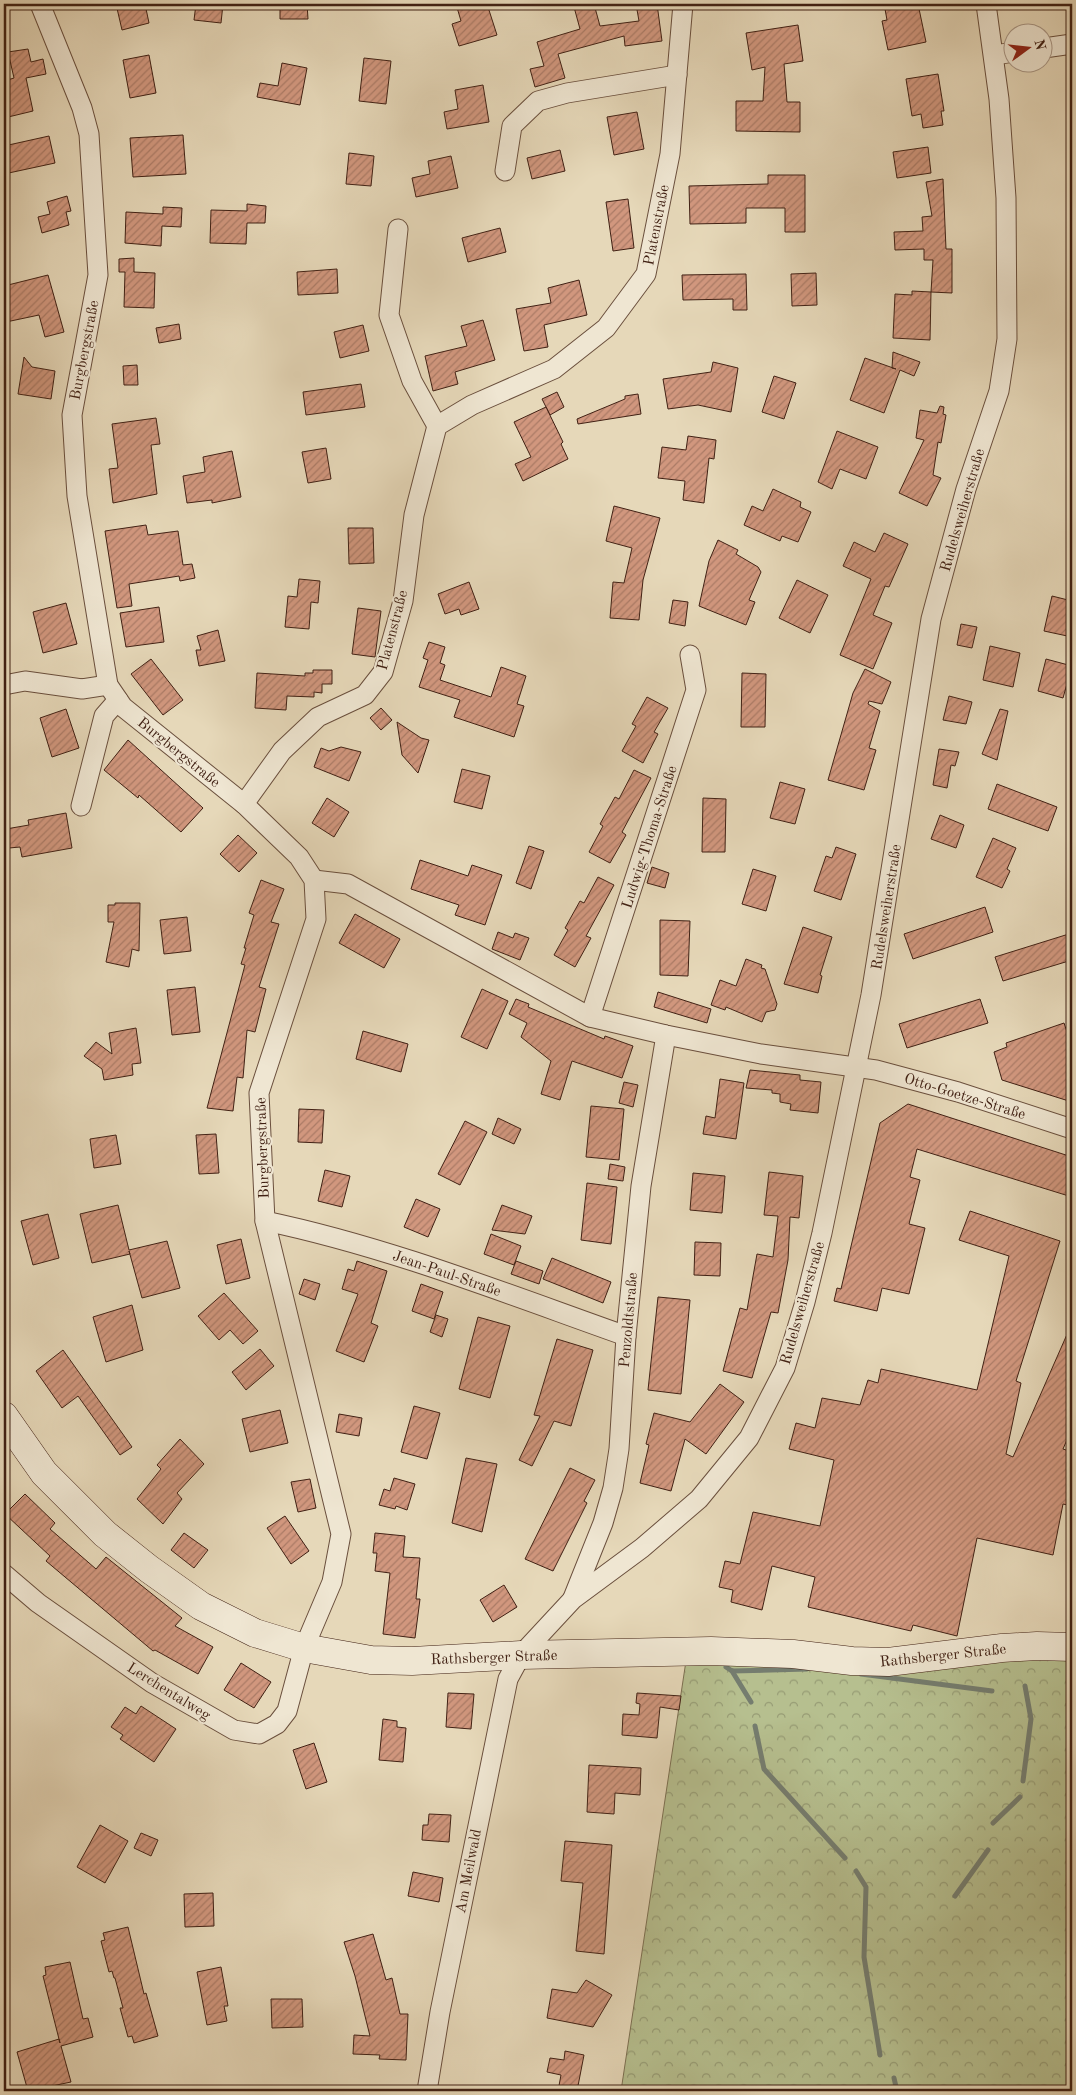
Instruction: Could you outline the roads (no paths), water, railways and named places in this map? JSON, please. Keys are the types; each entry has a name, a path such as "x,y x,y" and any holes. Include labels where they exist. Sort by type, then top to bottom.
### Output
{"street":[{"name":"Burgbergstraße","path":"40,4 82,108 89,134 98,275 72,415 78,496 113,692 123,707 244,804 299,857 314,880 316,919 259,1093 265,1221 341,1534 332,1582 304,1648"},
{"name":"Platenstraße","path":"244,804 282,751 318,718 365,695 383,672 403,601 414,515 437,426 472,405 554,369 606,328 646,274 670,154 683,4"},
{"name":"Rudelsweiherstraße","path":"521,1655 573,1599 642,1548 699,1499 749,1438 785,1368 805,1302 822,1233 877,961 931,619 966,489 999,391 1007,339 1006,198 995,55 986,4"},
{"path":"1054,47 1072,44"},
{"path":"995,55 1004,54"},
{"path":"505,171 512,126 538,101 567,92 677,75"},
{"path":"398,229 389,316 412,380 437,426"},
{"name":"Ludwig-Thoma-Straße","path":"590,1017 696,690 690,655"},
{"path":"4,674 25,681 113,692 104,716 81,806"},
{"path":"4,685 25,681"},
{"path":"314,880 348,884 590,1017 760,1054 856,1066"},
{"name":"Penzoldtstraße","path":"573,1599 603,1524 613,1488 619,1449 626,1336 641,1186 666,1035"},
{"name":"Otto-Goetze-Straße","path":"856,1066 958,1092 1072,1129"},
{"name":"Jean-Paul-Straße","path":"265,1221 317,1232 438,1269 626,1336"},
{"name":"Rathsberger Straße","path":"4,1416 44,1473 105,1534 149,1569 202,1606 255,1633 304,1648 371,1660 412,1661 521,1655 738,1652 794,1654 852,1661 888,1662 1002,1648 1072,1647"},
{"name":"Lerchentalweg","path":"4,1574 38,1603 152,1683 234,1730 259,1734 277,1724 287,1711 304,1648"},
{"name":"Am Meilwald","path":"428,2091 440,2012 485,1785 508,1679 521,1655"}],"waterway":[{"path":"726,1667 732,1671 807,1669"},
{"path":"732,1671 751,1702"},
{"path":"861,1674 992,1691"},
{"path":"1023,1781 1031,1719 1025,1686"},
{"path":"755,1726 764,1769 845,1858"},
{"path":"993,1823 1020,1797"},
{"path":"955,1896 988,1850"},
{"path":"856,1871 866,1887 864,1957 880,2055"},
{"path":"894,2078 897,2091"}]}
